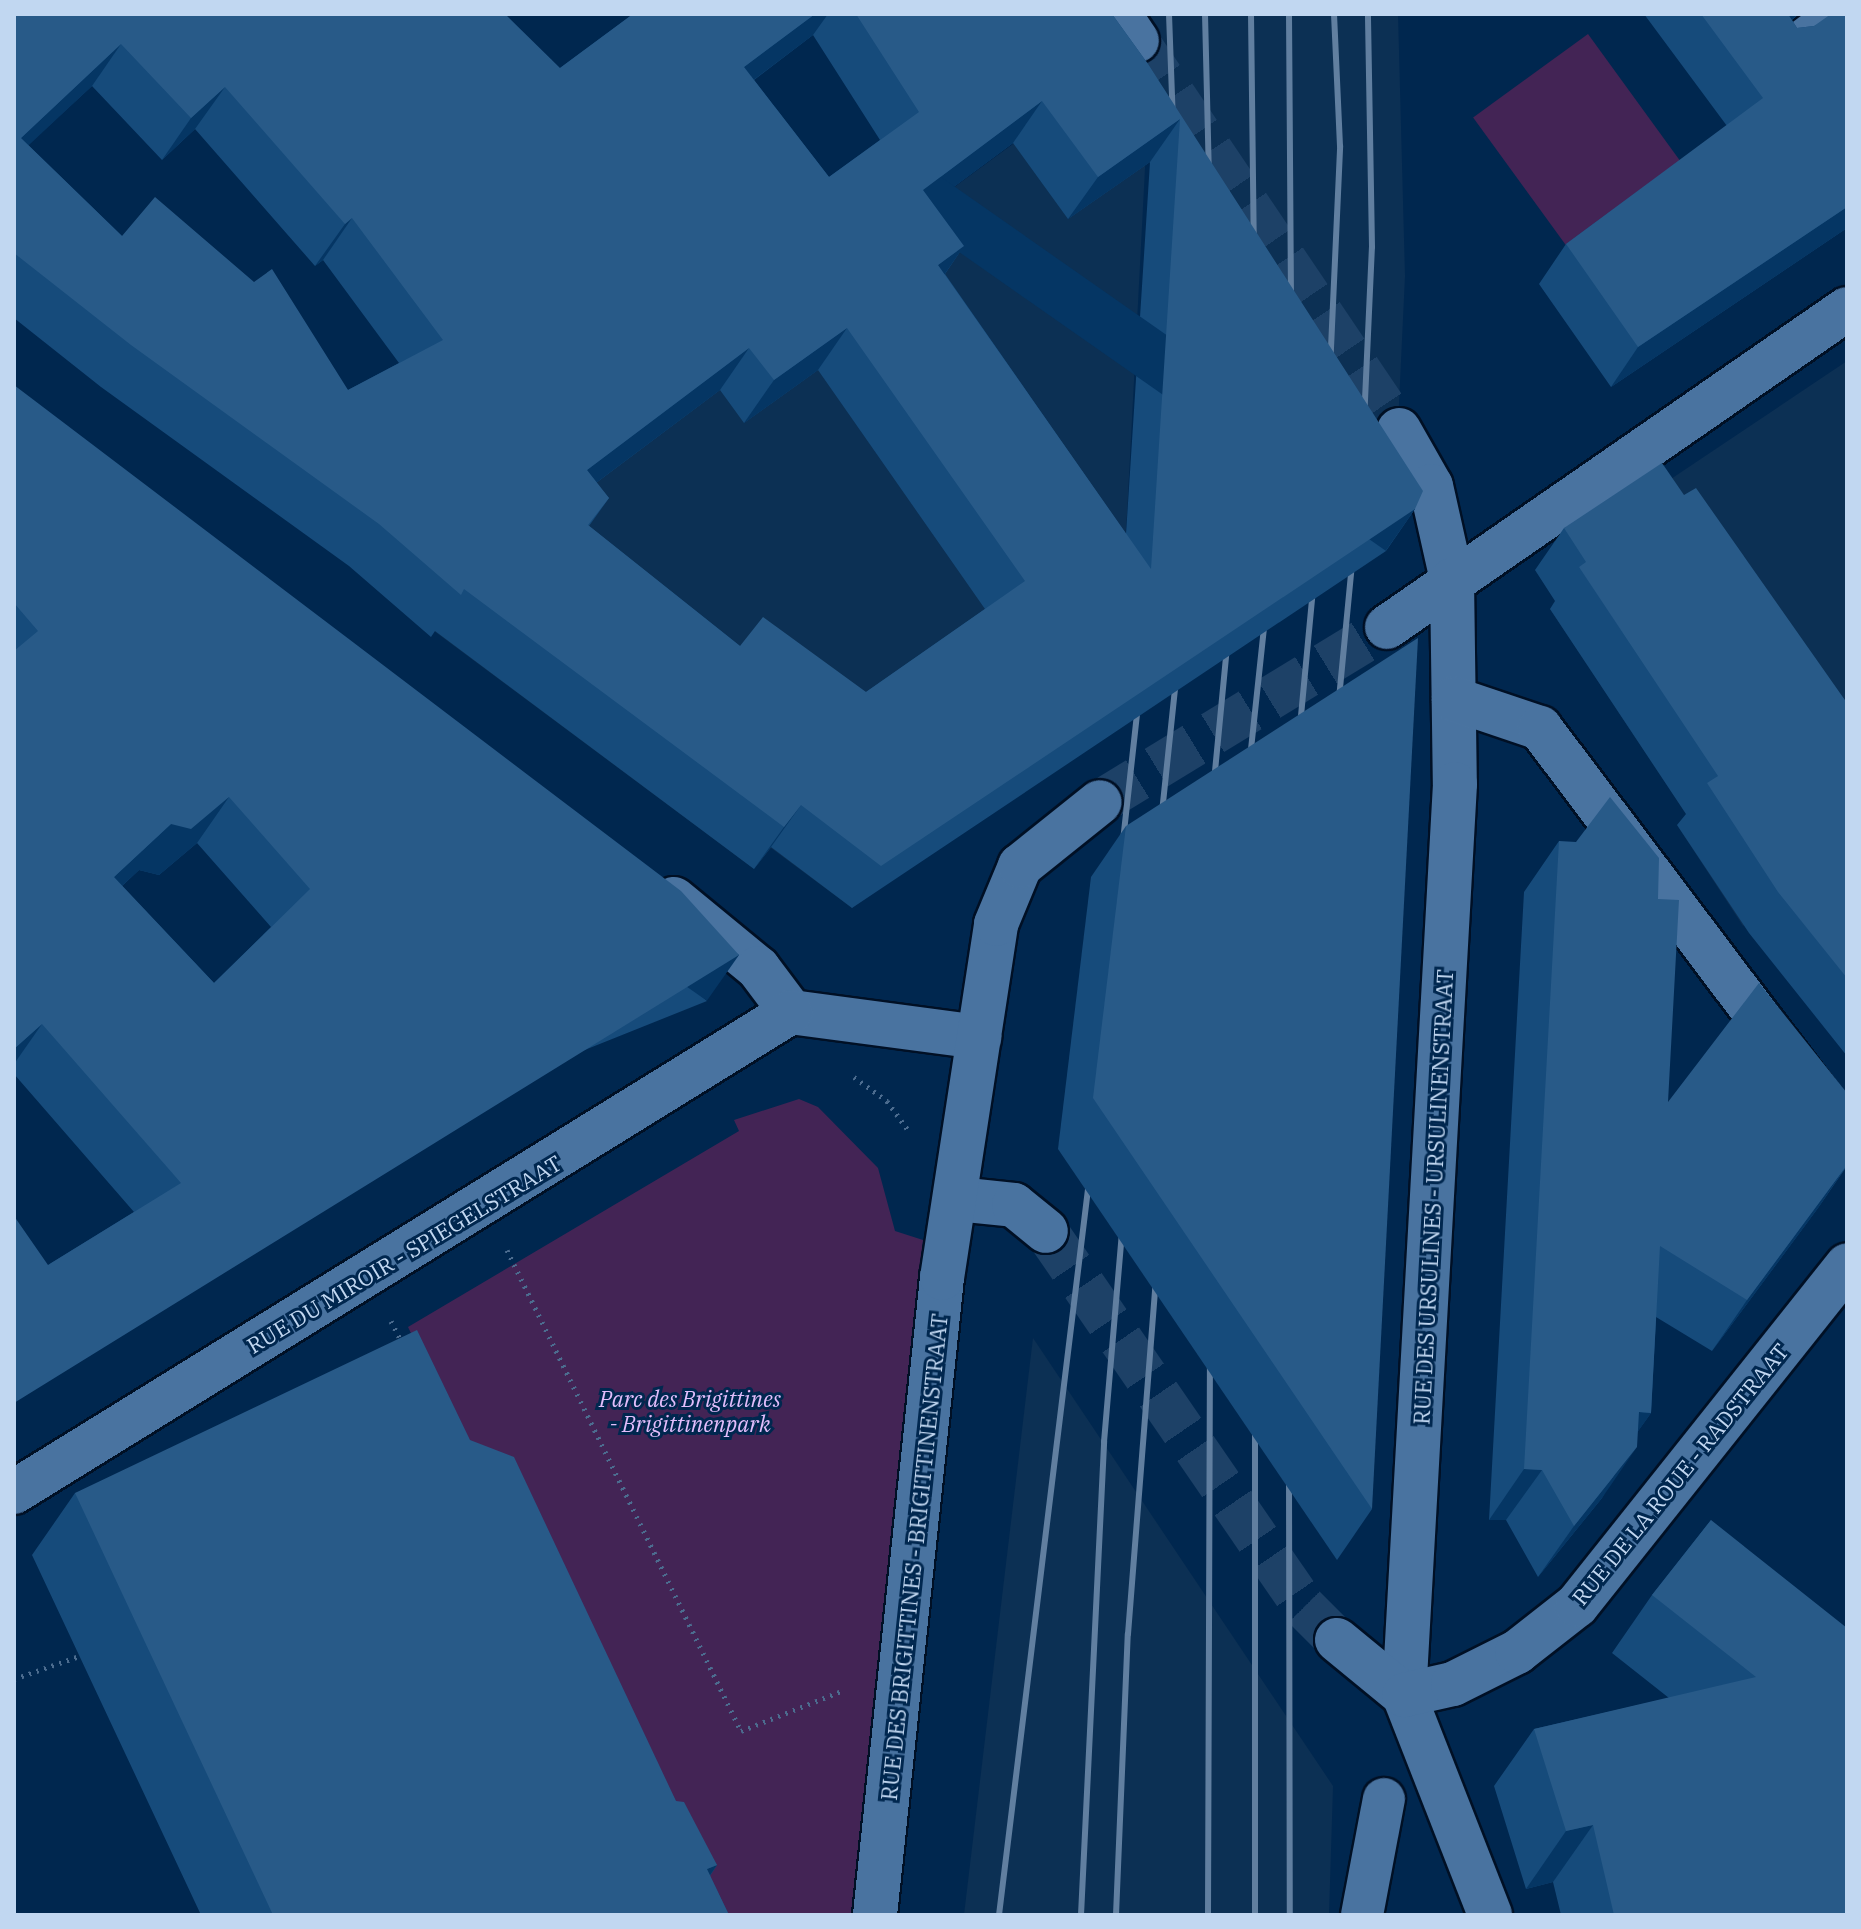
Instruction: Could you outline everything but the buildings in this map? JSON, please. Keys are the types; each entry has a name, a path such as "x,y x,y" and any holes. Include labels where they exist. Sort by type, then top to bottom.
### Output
{"street":[{"path":"1387,627 1847,309"},
{"name":"RUE DES URSULINES - URSULINENSTRAAT","path":"1399,430 1431,486 1452,580 1454,699 1404,1695"},
{"path":"1454,699 1540,728 1847,1135"},
{"name":"RUE DES BRIGITTINES - BRIGITTINENSTRAAT","path":"875,1915 905,1667 942,1278 957,1199 979,1037 1006,887 1050,838 1100,802"},
{"path":"645,876 758,968 791,1012 979,1037"},
{"name":"RUE DU MIROIR - SPIEGELSTRAAT","path":"14,1492 791,1012"},
{"path":"957,1199 1014,1205 1046,1231"},
{"name":"RUE DE LA ROUE - RADSTRAAT","path":"1404,1695 1453,1684 1517,1652 1577,1605 1847,1265"},
{"path":"1337,1640 1404,1695 1490,1915"},
{"path":"1362,1915 1384,1799"}],"lane":[{"path":"1777,52 1827,14"}],"path":[{"path":"850,1074 887,1101 912,1136"},
{"path":"492,1254 505,1246 532,1296 741,1731 905,1667"},
{"path":"401,1309 388,1316 410,1357"},
{"path":"14,1679 92,1650"}],"shaded area":[{"path":"1134,14 1398,14 1405,276 1393,531 1146,149 1117,645 1097,738 852,908 771,848 754,869 434,631 502,558 893,232 1013,144"},
{"path":"1847,361 1847,853 1743,926 1677,825 1688,817 1550,609 1557,603 1535,570"},
{"path":"1033,1338 1333,1786 1329,1915 964,1915"}],"green space":[{"path":"1588,34 1689,173 1574,257 1473,117"},
{"name":"Parc des Brigittines - Brigittinenpark","path":"799,1099 818,1107 878,1168 895,1231 923,1240 857,1915 694,1915 408,1327 739,1131 734,1120"}],"tunnel":[{"path":"1137,41 1399,430"},
{"path":"1100,802 1387,627"},
{"path":"1046,1231 1304,1607 1337,1640"}],"railway":[{"path":"1169,14 1173,125"},
{"path":"1205,14 1209,180"},
{"path":"1251,14 1254,253"},
{"path":"1289,14 1291,310"},
{"path":"1330,370 1340,146 1334,14"},
{"path":"1364,422 1372,247 1368,14"},
{"path":"1338,709 1353,554"},
{"path":"1299,737 1314,577"},
{"path":"1249,768 1266,609"},
{"path":"1213,792 1228,636"},
{"path":"1161,822 1177,671"},
{"path":"1122,850 1139,695"},
{"path":"999,1915 1090,1173"},
{"path":"1081,1915 1104,1442 1123,1221"},
{"path":"1116,1915 1128,1634 1157,1268"},
{"path":"1208,1915 1210,1351"},
{"path":"1255,1415 1255,1915"},
{"path":"1289,1467 1290,1915"}]}
